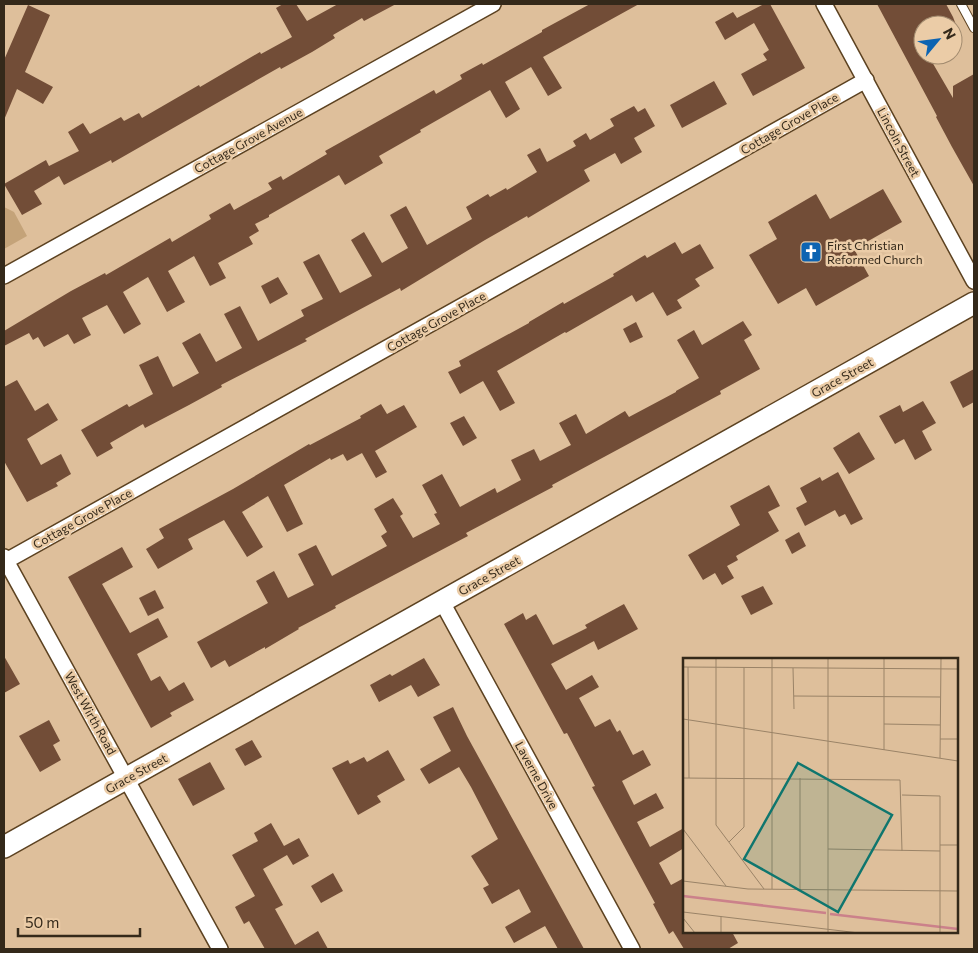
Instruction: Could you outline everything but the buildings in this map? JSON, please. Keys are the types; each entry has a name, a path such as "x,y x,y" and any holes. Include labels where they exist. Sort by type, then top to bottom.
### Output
{"street":[{"name":"Cottage Grove Avenue","path":"4,276 493,4"},
{"name":"Lincoln Street","path":"824,4 974,281"},
{"name":"Cottage Grove Place","path":"5,559 866,80"},
{"name":"Grace Street","path":"4,847 974,303"},
{"name":"West Wirth Road","path":"5,559 220,949"},
{"name":"Laverne Drive","path":"442,602 632,949"}],"lane":[{"path":"961,4 974,28"}],"shaded area":[{"path":"4,207 14,212 27,236 4,249"}],"place":[{"name":"First Christian Reformed Church","path":"811,252"}]}
